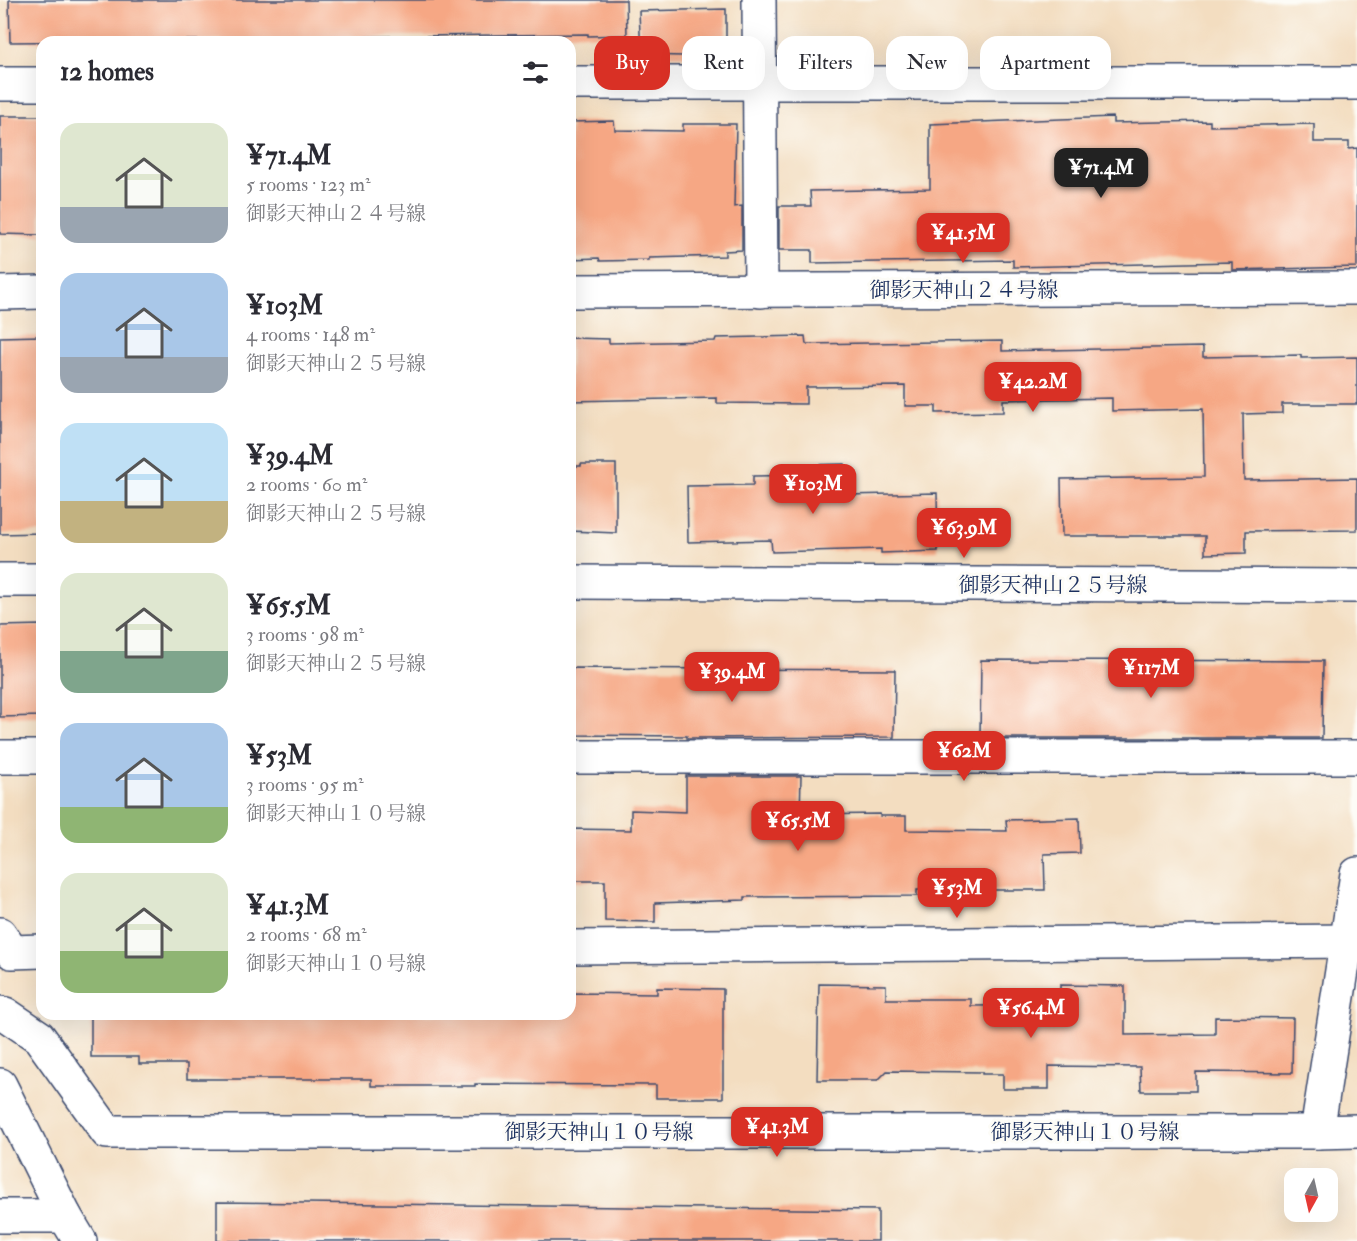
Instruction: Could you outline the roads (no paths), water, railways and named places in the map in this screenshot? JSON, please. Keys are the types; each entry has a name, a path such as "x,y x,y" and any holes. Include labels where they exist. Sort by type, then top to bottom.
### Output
{"street":[{"path":"759,0 760,36"},
{"path":"576,83 682,83"},
{"path":"765,83 1357,83"},
{"path":"0,84 36,84"},
{"path":"761,90 761,291"},
{"name":"御影天神山２４号線","path":"576,291 1357,288"},
{"path":"0,293 36,292"},
{"path":"0,580 36,580"},
{"name":"御影天神山２５号線","path":"576,582 1357,586"},
{"path":"0,757 36,757"},
{"path":"576,757 1357,757"},
{"path":"1357,874 1351,941 1317,1132 1357,1131"},
{"path":"0,934 12,952 36,951"},
{"path":"576,947 1351,941"},
{"name":"御影天神山１０号線","path":"0,1013 39,1036 107,1132 1317,1132"},
{"path":"0,1084 73,1229"},
{"path":"0,1215 73,1229"}]}
